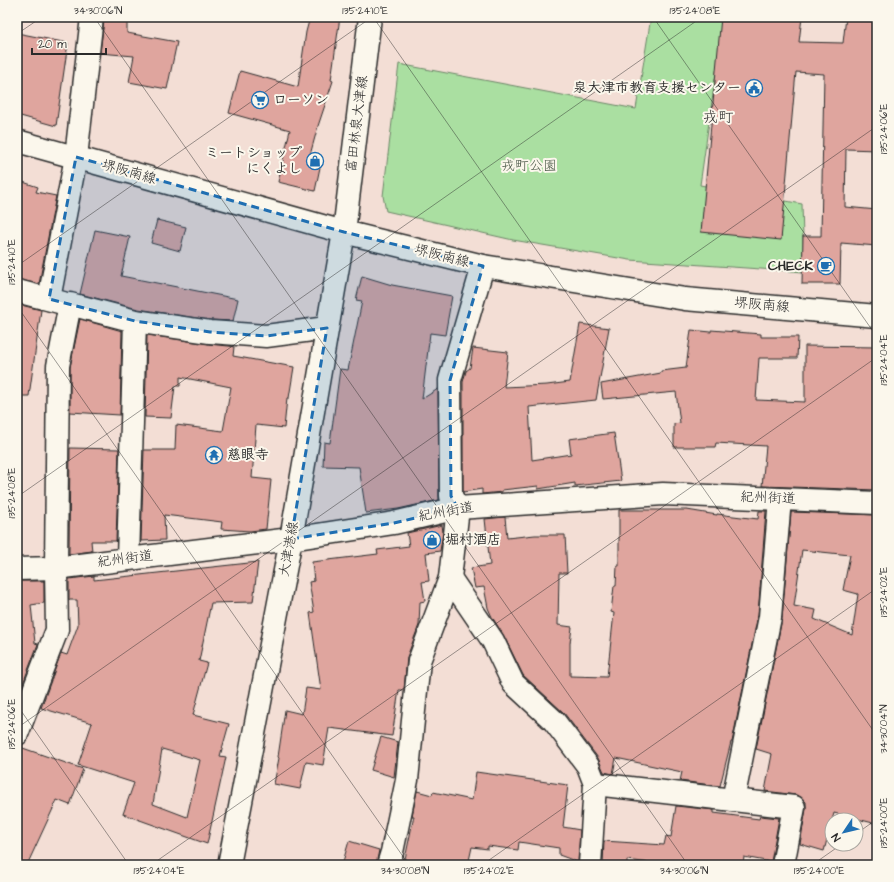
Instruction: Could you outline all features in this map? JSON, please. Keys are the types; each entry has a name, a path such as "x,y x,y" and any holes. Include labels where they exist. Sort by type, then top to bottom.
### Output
{"street":[{"path":"17,734 57,630 56,568 59,302 92,17"},
{"name":"富田林泉大津線","path":"344,232 370,17"},
{"name":"堺阪南線","path":"17,141 344,232 483,266 685,299 877,316"},
{"name":"大津港線","path":"229,865 291,539 344,232"},
{"path":"388,865 407,780 419,661 450,578 458,508 451,496 450,380 483,266"},
{"path":"17,291 135,321 210,332 266,336 327,328"},
{"path":"128,559 135,321"},
{"name":"紀州街道","path":"17,569 56,568 291,539 394,523 458,508 663,494 877,503"},
{"path":"733,800 770,617 780,499"},
{"path":"450,578 493,640 513,683 554,721 588,766 595,784 590,865"},
{"path":"595,784 794,807 783,865"}],"highlighted area":[{"path":"76,157 344,232 483,266 450,380 451,496 458,508 394,523 291,539 327,328 266,336 210,332 135,321 49,299"}],"green space":[{"name":"戎町公園","path":"651,17 724,17 700,185 802,204 804,272 630,260 513,240 386,211 383,196 399,64 636,109"}],"building":[{"path":"310,17 340,17 331,80 333,81 310,155 322,158 315,191 278,182 290,130 229,113 240,71 298,87 306,32"},
{"path":"721,17 802,17 799,42 843,43 846,17 877,17 877,150 846,149 845,207 877,210 877,246 841,243 840,284 802,284 803,236 821,236 824,74 796,72 781,240 701,232"},
{"path":"104,20 127,22 127,33 177,42 167,89 129,82 134,56 100,53"},
{"path":"17,33 68,43 56,126 17,115"},
{"path":"17,180 38,187 36,192 56,196 39,284 17,279"},
{"path":"157,220 186,227 180,251 151,243"},
{"path":"95,230 130,237 121,276 238,299 233,321 211,320 138,309 80,294"},
{"path":"362,276 392,285 452,296 445,335 430,333 422,399 438,389 439,500 398,509 366,513 359,467 323,466 324,442 330,443 340,369 348,370 362,301 356,300"},
{"path":"17,304 41,310 29,396 17,396"},
{"path":"80,319 122,331 120,415 70,412 70,367"},
{"path":"580,324 609,328 596,400 529,407 532,460 571,454 569,439 614,433 621,481 575,486 575,483 538,489 538,486 482,494 482,489 463,492 463,382 466,371 470,368 473,348 508,352 504,387 547,385 570,382"},
{"path":"691,330 761,334 761,337 798,337 797,358 759,358 756,400 805,402 805,346 877,347 877,490 762,486 766,446 716,443 715,447 674,447 674,424 680,423 676,392 603,399 601,384 661,373 661,371 686,368"},
{"path":"147,335 234,347 233,356 294,367 289,398 287,398 284,428 256,425 252,478 271,480 266,529 250,531 221,529 222,522 164,515 165,540 141,541 144,450 175,450 176,425 223,431 231,387 180,377 180,386 175,386 171,418 145,417"},
{"path":"70,448 119,449 116,541 91,541 92,551 69,554"},
{"path":"619,510 687,510 758,519 759,511 766,511 758,615 732,742 720,786 680,781 682,772 616,758 613,774 604,772 598,758 564,713 523,675 504,636 488,608 484,587 475,588 471,568 490,565 485,519 505,517 507,538 535,535 565,535 567,573 559,573 558,625 572,627 570,643 570,676 607,677 614,613 611,612 614,586 616,586 617,566 619,566"},
{"path":"791,512 877,515 877,824 864,821 864,812 824,812 824,851 800,844 806,802 801,797 796,795 765,791 772,754 756,749 782,619","holes":["802,550 850,555 843,590 858,594 852,635 814,619 816,610 794,606"]},
{"path":"442,525 443,532 440,551 426,553 429,581 422,582 425,601 420,602 419,625 407,657 404,690 399,690 392,736 329,728 323,765 306,762 300,789 274,784 285,710 302,714 306,688 321,690 310,613 314,612 309,582 314,581 312,562 378,554 377,550 409,546 407,533"},
{"path":"258,562 253,602 211,603 199,661 207,663 193,715 229,724 220,756 226,757 207,844 123,814 134,783 78,765 92,723 41,708 61,653 67,655 78,625 77,600 69,600 69,579 94,576 94,580","holes":["162,749 200,760 187,817 153,804"]},
{"path":"17,581 44,581 44,603 31,605 35,643 38,644 17,699"},
{"path":"381,737 398,742 394,777 371,770"},
{"path":"17,746 83,769 70,805 57,800 27,865 17,865"},
{"path":"476,772 568,785 563,827 580,830 578,862 559,855 559,848 519,842 518,850 488,846 488,849 472,847 468,865 401,865 403,858 405,859 414,816 412,816 417,791 432,795 433,792 472,800"},
{"path":"676,806 714,810 714,813 759,819 760,816 779,818 771,862 744,857 743,865 666,865 627,860 627,865 603,865 604,841 664,845 666,836 671,837"},
{"path":"349,841 379,850 376,865 342,865"}],"place":[{"name":"泉大津市教育支援センター","path":"754,88"},
{"name":"ローソン","path":"260,100"},
{"name":"ミートショップ にくよし","path":"315,161"},
{"name":"CHECK","path":"826,266"},
{"name":"慈眼寺","path":"214,455"},
{"name":"堀村酒店","path":"432,540"}],"district":[{"name":"戎町","path":"718,117"}]}
